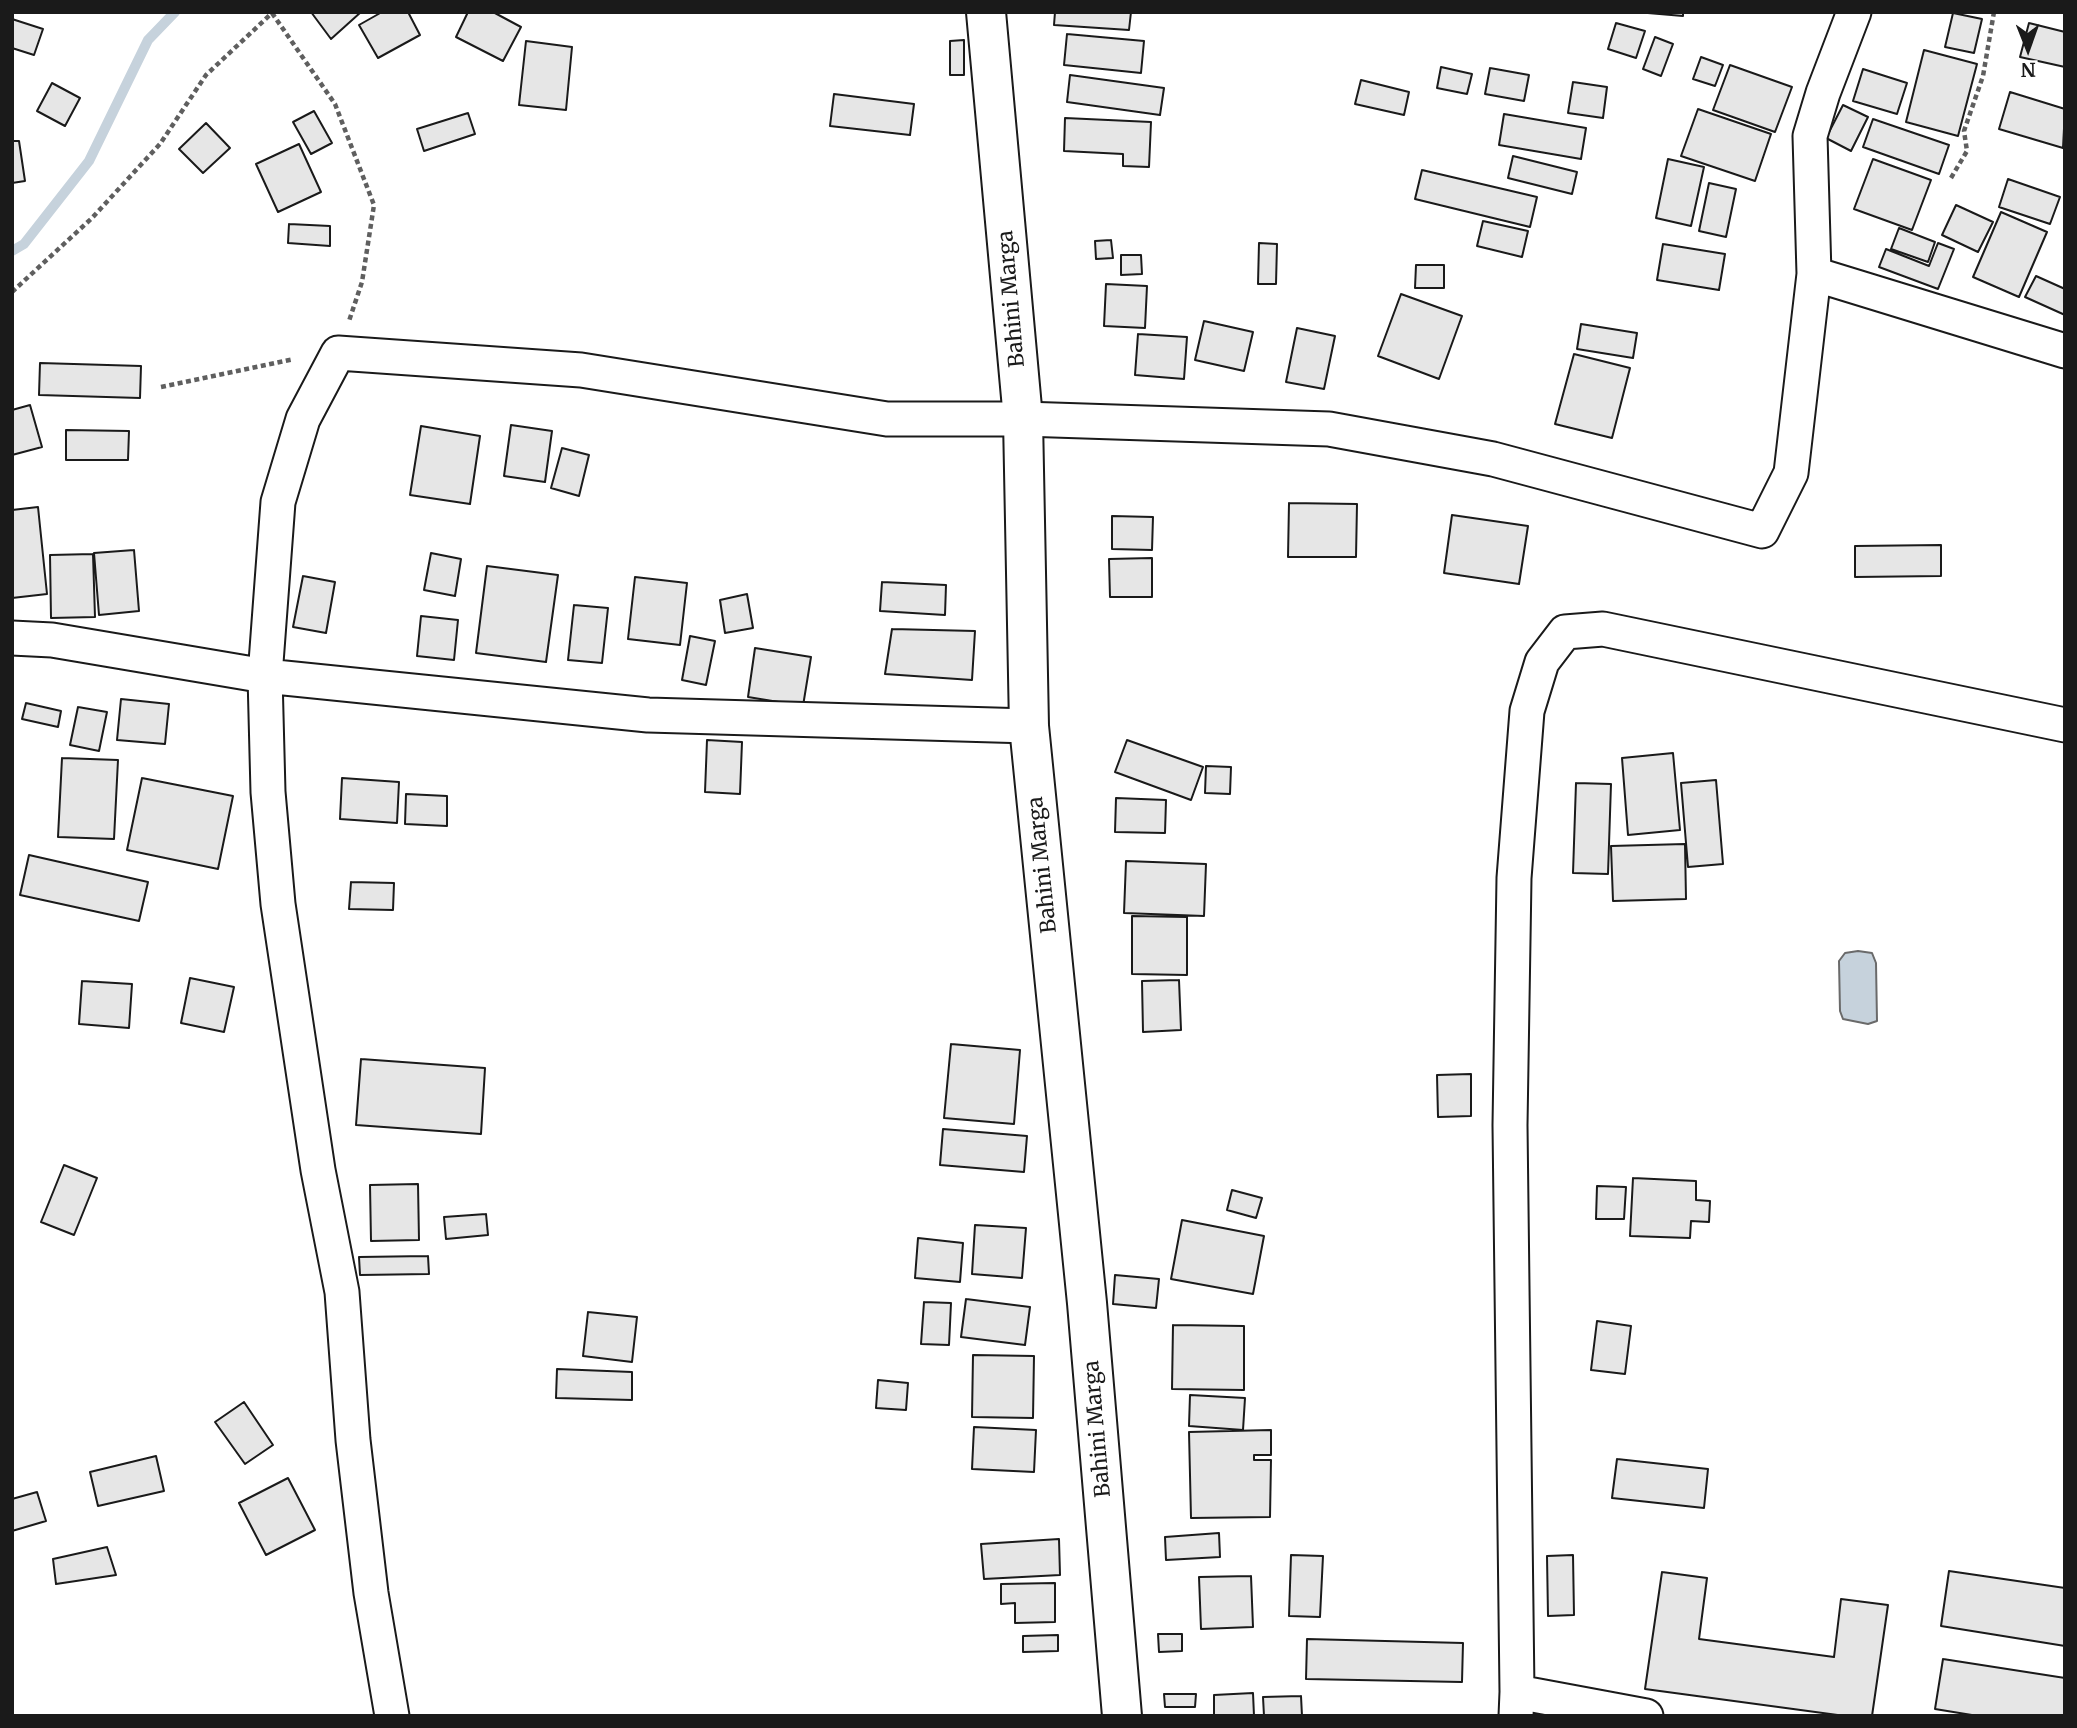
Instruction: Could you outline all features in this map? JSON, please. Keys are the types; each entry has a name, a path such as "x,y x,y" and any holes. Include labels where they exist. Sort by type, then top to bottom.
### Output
{"street":[{"name":"Bahini Marga","path":"986,12 1023,419 1029,726 1087,1303 1122,1716"},
{"path":"392,1716 370,1593 353,1440 342,1292 318,1170 278,904 268,792 265,676 278,502 303,419 338,353 581,370 887,419 1023,419 1329,429 1493,459 1762,531 1791,473 1814,274 1810,136 1823,93 1854,12"},
{"path":"1814,274 2065,351"},
{"path":"1646,1716 1517,1704 1510,1138 1514,878 1527,711 1542,662 1566,632 1603,629 2065,725"},
{"path":"12,638 52,640 265,676 648,715 1029,726"}],"path":[{"path":"12,292 92,218 160,144 206,75 272,12 335,104 374,205 362,282 338,353 261,364 161,387"},
{"path":"1951,178 1966,150 1964,131 1983,76 1994,12"}],"shaded area":[{"path":"1845,953 1872,953 1876,963 1877,1021 1868,1024 1843,1019 1840,1011 1839,961"}],"building":[{"path":"311,12 361,12 331,39"},
{"path":"382,12 408,12 420,35 378,58 359,25"},
{"path":"468,12 493,12 521,27 503,61 456,37"},
{"path":"1055,12 1131,12 1129,30 1054,25"},
{"path":"1636,12 1683,12 1683,16"},
{"path":"1953,13 1982,19 1974,53 1945,47"},
{"path":"12,19 43,29 34,55 12,48"},
{"path":"1616,23 1645,31 1636,58 1608,49"},
{"path":"2029,23 2065,32 2065,67 2020,57"},
{"path":"1067,34 1144,41 1141,73 1064,65"},
{"path":"1655,37 1673,44 1661,76 1643,69"},
{"path":"964,40 964,75 950,75 950,41"},
{"path":"526,41 572,47 566,110 519,105"},
{"path":"1924,50 1977,64 1958,136 1906,122"},
{"path":"1701,57 1723,65 1715,86 1693,79"},
{"path":"1730,65 1792,87 1775,132 1713,110"},
{"path":"1441,67 1472,74 1467,94 1437,88"},
{"path":"1490,68 1529,75 1524,101 1485,94"},
{"path":"1863,69 1907,83 1897,114 1853,101"},
{"path":"1070,75 1164,88 1160,115 1067,102"},
{"path":"1361,80 1409,92 1404,115 1355,104"},
{"path":"1573,82 1607,87 1603,118 1568,113"},
{"path":"52,83 80,98 65,126 37,111"},
{"path":"2010,92 2065,109 2063,148 1999,129"},
{"path":"834,94 914,104 910,135 830,126"},
{"path":"1843,105 1868,117 1851,151 1826,138"},
{"path":"1698,109 1771,134 1755,181 1681,156"},
{"path":"314,111 332,143 311,154 293,122"},
{"path":"468,113 475,134 424,151 417,129"},
{"path":"1504,114 1586,128 1581,159 1499,145"},
{"path":"1065,118 1151,122 1149,167 1123,166 1123,154 1064,151"},
{"path":"1873,119 1949,145 1939,174 1863,147"},
{"path":"206,123 230,148 203,173 179,149"},
{"path":"12,141 19,141 25,181 12,183"},
{"path":"299,144 321,192 278,212 256,164"},
{"path":"1513,156 1577,172 1572,194 1508,178"},
{"path":"1668,159 1704,167 1691,226 1656,218"},
{"path":"1873,159 1931,180 1912,230 1854,209"},
{"path":"1422,170 1537,197 1530,227 1415,199"},
{"path":"2008,179 2060,197 2050,224 1999,207"},
{"path":"1709,183 1736,189 1726,237 1699,231"},
{"path":"1956,205 1993,222 1978,252 1942,235"},
{"path":"2001,212 2047,232 2019,297 1973,277"},
{"path":"1483,221 1528,231 1522,257 1477,246"},
{"path":"289,224 330,226 330,246 288,243"},
{"path":"1899,228 1935,242 1928,262 1891,249"},
{"path":"1111,240 1113,258 1096,259 1095,241"},
{"path":"1259,243 1277,244 1276,284 1258,284"},
{"path":"1938,243 1954,249 1938,289 1879,267 1886,249 1929,266"},
{"path":"1663,244 1725,254 1719,290 1657,280"},
{"path":"1121,255 1141,255 1142,274 1121,275"},
{"path":"1416,265 1444,265 1444,288 1415,288"},
{"path":"2036,276 2065,289 2065,315 2025,297"},
{"path":"1106,284 1147,286 1145,328 1104,326"},
{"path":"1401,294 1462,316 1439,379 1378,356"},
{"path":"1204,321 1253,332 1244,371 1195,360"},
{"path":"1581,324 1637,333 1633,358 1577,349"},
{"path":"1297,328 1335,336 1324,389 1286,382"},
{"path":"1138,334 1187,337 1184,379 1135,375"},
{"path":"1574,354 1630,368 1612,438 1555,424"},
{"path":"40,363 141,366 140,398 39,395"},
{"path":"30,405 42,447 12,455 12,410"},
{"path":"511,425 552,431 545,482 504,476"},
{"path":"421,426 480,436 470,504 410,495"},
{"path":"66,430 129,431 128,460 66,460"},
{"path":"562,448 589,455 579,496 551,488"},
{"path":"1289,503 1357,504 1356,557 1288,557"},
{"path":"38,507 47,594 12,598 12,510"},
{"path":"1452,515 1528,526 1519,584 1444,573"},
{"path":"1112,516 1153,517 1152,550 1112,549"},
{"path":"1941,545 1941,576 1855,577 1855,546"},
{"path":"134,550 139,611 99,615 94,553"},
{"path":"431,553 461,559 455,596 424,590"},
{"path":"93,554 95,617 51,618 50,555"},
{"path":"1152,558 1152,597 1110,597 1109,559"},
{"path":"487,566 558,575 546,662 476,653"},
{"path":"303,576 335,582 326,633 293,627"},
{"path":"635,577 687,583 680,645 628,639"},
{"path":"882,582 946,585 945,615 880,611"},
{"path":"747,594 753,628 725,633 720,600"},
{"path":"574,605 608,608 602,663 568,660"},
{"path":"421,616 458,620 454,660 417,656"},
{"path":"892,629 975,631 972,680 885,674"},
{"path":"690,636 715,641 706,685 682,680"},
{"path":"755,648 811,657 803,706 748,697"},
{"path":"121,699 169,704 165,744 117,740"},
{"path":"26,703 61,711 58,727 22,719"},
{"path":"78,707 107,712 99,751 70,745"},
{"path":"707,740 742,742 740,794 705,792"},
{"path":"1127,740 1203,767 1191,800 1115,772"},
{"path":"1673,753 1680,830 1628,835 1622,758"},
{"path":"62,758 118,760 114,839 58,837"},
{"path":"1206,766 1231,767 1230,794 1205,793"},
{"path":"142,778 233,796 218,869 127,850"},
{"path":"342,778 399,782 397,823 340,819"},
{"path":"1716,780 1723,864 1688,867 1681,783"},
{"path":"1576,783 1611,784 1608,874 1573,873"},
{"path":"406,794 447,796 447,826 405,824"},
{"path":"1116,798 1166,800 1165,833 1115,832"},
{"path":"1685,844 1686,899 1613,901 1611,846"},
{"path":"29,855 148,882 139,921 20,895"},
{"path":"1126,861 1206,864 1204,916 1124,913"},
{"path":"351,882 394,883 393,910 349,909"},
{"path":"1132,916 1187,917 1187,975 1132,974"},
{"path":"190,978 234,987 224,1032 181,1023"},
{"path":"1179,980 1181,1030 1143,1032 1142,981"},
{"path":"82,981 132,984 129,1028 79,1024"},
{"path":"951,1044 1020,1050 1014,1124 944,1118"},
{"path":"361,1059 485,1068 481,1134 356,1125"},
{"path":"1471,1074 1471,1116 1438,1117 1437,1075"},
{"path":"943,1129 1027,1136 1024,1172 940,1165"},
{"path":"64,1165 97,1178 74,1235 41,1222"},
{"path":"1633,1178 1696,1181 1696,1200 1710,1201 1709,1222 1691,1221 1690,1238 1630,1236"},
{"path":"418,1184 419,1240 371,1241 370,1185"},
{"path":"1597,1186 1626,1187 1624,1219 1596,1219"},
{"path":"1232,1190 1262,1198 1256,1218 1227,1210"},
{"path":"486,1214 488,1235 446,1239 444,1217"},
{"path":"1182,1220 1264,1236 1253,1294 1171,1279"},
{"path":"975,1225 1026,1228 1022,1278 972,1274"},
{"path":"918,1238 963,1243 960,1282 915,1278"},
{"path":"428,1256 429,1274 360,1275 359,1257"},
{"path":"1115,1275 1159,1279 1156,1308 1113,1304"},
{"path":"966,1299 1030,1307 1025,1345 961,1337"},
{"path":"924,1302 951,1303 949,1345 921,1344"},
{"path":"588,1312 637,1317 632,1362 583,1356"},
{"path":"1597,1321 1631,1326 1625,1374 1591,1370"},
{"path":"1173,1325 1244,1326 1244,1390 1172,1389"},
{"path":"973,1355 1034,1356 1033,1418 972,1417"},
{"path":"557,1369 632,1372 632,1400 556,1398"},
{"path":"878,1380 908,1383 906,1410 876,1408"},
{"path":"1190,1395 1245,1398 1243,1430 1189,1426"},
{"path":"244,1402 273,1445 245,1464 215,1422"},
{"path":"974,1427 1036,1430 1034,1472 972,1469"},
{"path":"1271,1430 1271,1455 1254,1455 1254,1460 1271,1460 1270,1517 1191,1518 1189,1432"},
{"path":"156,1456 164,1491 98,1506 90,1472"},
{"path":"1617,1459 1708,1469 1704,1508 1612,1498"},
{"path":"288,1478 315,1530 266,1555 239,1503"},
{"path":"37,1492 46,1521 12,1531 12,1499"},
{"path":"1219,1533 1220,1557 1166,1560 1165,1537"},
{"path":"1059,1539 1060,1575 984,1579 981,1544"},
{"path":"107,1547 116,1575 56,1584 53,1559"},
{"path":"1291,1555 1323,1556 1320,1617 1289,1616"},
{"path":"1573,1555 1574,1615 1548,1616 1547,1556"},
{"path":"1949,1571 2065,1588 2065,1646 1941,1626"},
{"path":"1662,1572 1707,1578 1699,1639 1834,1657 1841,1599 1888,1605 1872,1716 1845,1716 1645,1689"},
{"path":"1251,1576 1253,1627 1201,1629 1199,1577"},
{"path":"1055,1583 1055,1622 1015,1623 1015,1603 1001,1604 1001,1584"},
{"path":"1158,1634 1182,1634 1182,1651 1159,1652"},
{"path":"1058,1635 1058,1651 1023,1652 1023,1636"},
{"path":"1307,1639 1463,1643 1462,1682 1306,1679"},
{"path":"1943,1659 2065,1678 2065,1716 1978,1716 1935,1709"},
{"path":"1253,1693 1254,1716 1214,1716 1214,1695"},
{"path":"1164,1694 1196,1694 1195,1707 1165,1707"},
{"path":"1301,1696 1302,1716 1264,1716 1263,1697"}],"waterway":[{"path":"12,251 24,244 89,161 148,40 175,12"}]}
